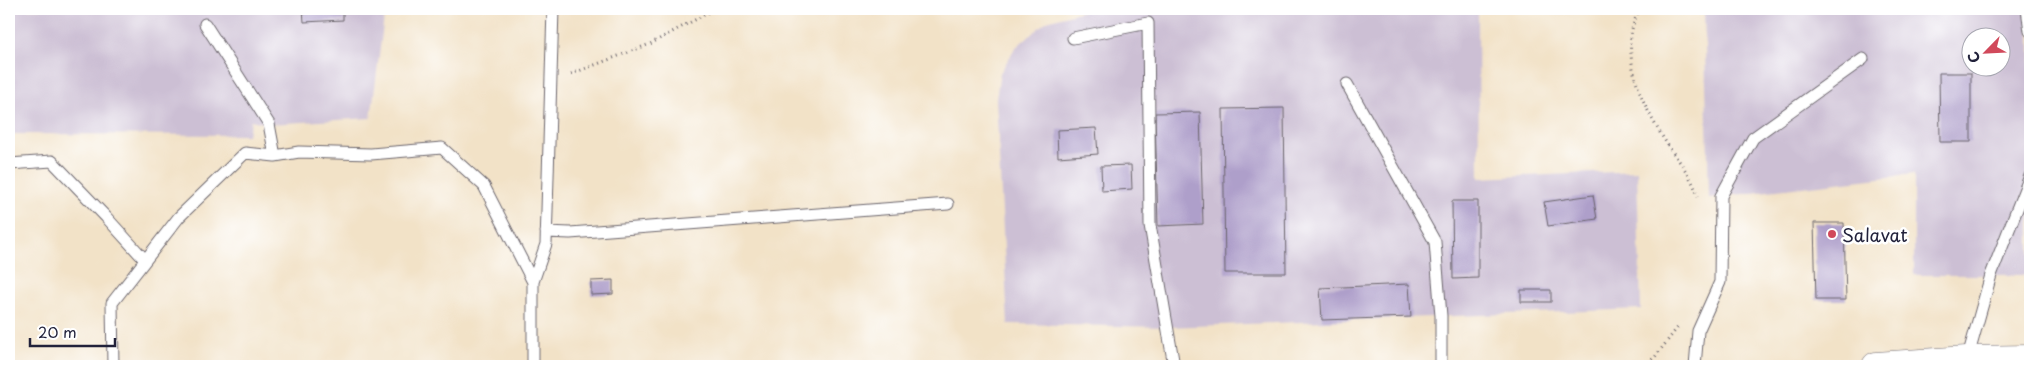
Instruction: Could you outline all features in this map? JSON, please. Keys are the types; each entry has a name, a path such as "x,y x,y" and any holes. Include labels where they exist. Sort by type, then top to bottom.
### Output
{"main road":[{"path":"1876,366 1967,360 2030,359"}],"lane":[{"path":"533,366 533,282 546,244 553,9"},
{"path":"2027,9 2030,31"},
{"path":"1073,38 1148,23 1150,225 1174,366"},
{"path":"205,24 270,124 275,156"},
{"path":"1695,366 1698,330 1720,282 1721,196 1748,146 1753,138 1863,59"},
{"path":"1347,84 1435,242 1441,316 1441,366"},
{"path":"113,366 112,302 179,217 245,153 275,156 299,152 371,154 442,148 484,186 533,282"},
{"path":"9,164 52,161 145,260"},
{"path":"1967,360 1991,275 2030,176"},
{"path":"546,232 570,233 948,204"}],"path":[{"path":"552,82 650,44 715,9"},
{"path":"1639,9 1631,34 1633,65 1640,92 1670,147 1695,184 1700,201"},
{"path":"1644,366 1655,357 1679,326"}],"shaded area":[{"path":"9,9 385,9 371,118 269,124 251,120 248,135 9,134"},
{"path":"1090,9 1478,9 1479,178 1637,171 1641,309 1168,327 1008,324 996,99 1000,73 1015,48 1047,21"},
{"path":"1704,9 2030,9 2030,275 1914,275 1914,174 1709,198"}],"building":[{"path":"303,9 343,9 343,20 304,22"},
{"path":"1939,73 1962,73 1962,78 1971,78 1971,142 1940,142"},
{"path":"1284,108 1286,273 1225,273 1223,109"},
{"path":"1200,112 1203,224 1158,226 1155,113"},
{"path":"1096,128 1098,154 1058,157 1057,130"},
{"path":"1131,165 1132,189 1102,191 1101,166"},
{"path":"1593,195 1597,219 1548,226 1544,202"},
{"path":"1452,201 1478,201 1478,278 1453,279"},
{"path":"1814,223 1844,223 1846,300 1816,300"},
{"path":"613,280 613,294 591,295 591,281"},
{"path":"1409,284 1411,317 1322,320 1320,288"},
{"path":"1521,290 1551,290 1551,302 1521,302"}],"place":[{"name":"Salavat","path":"1832,234"}]}
